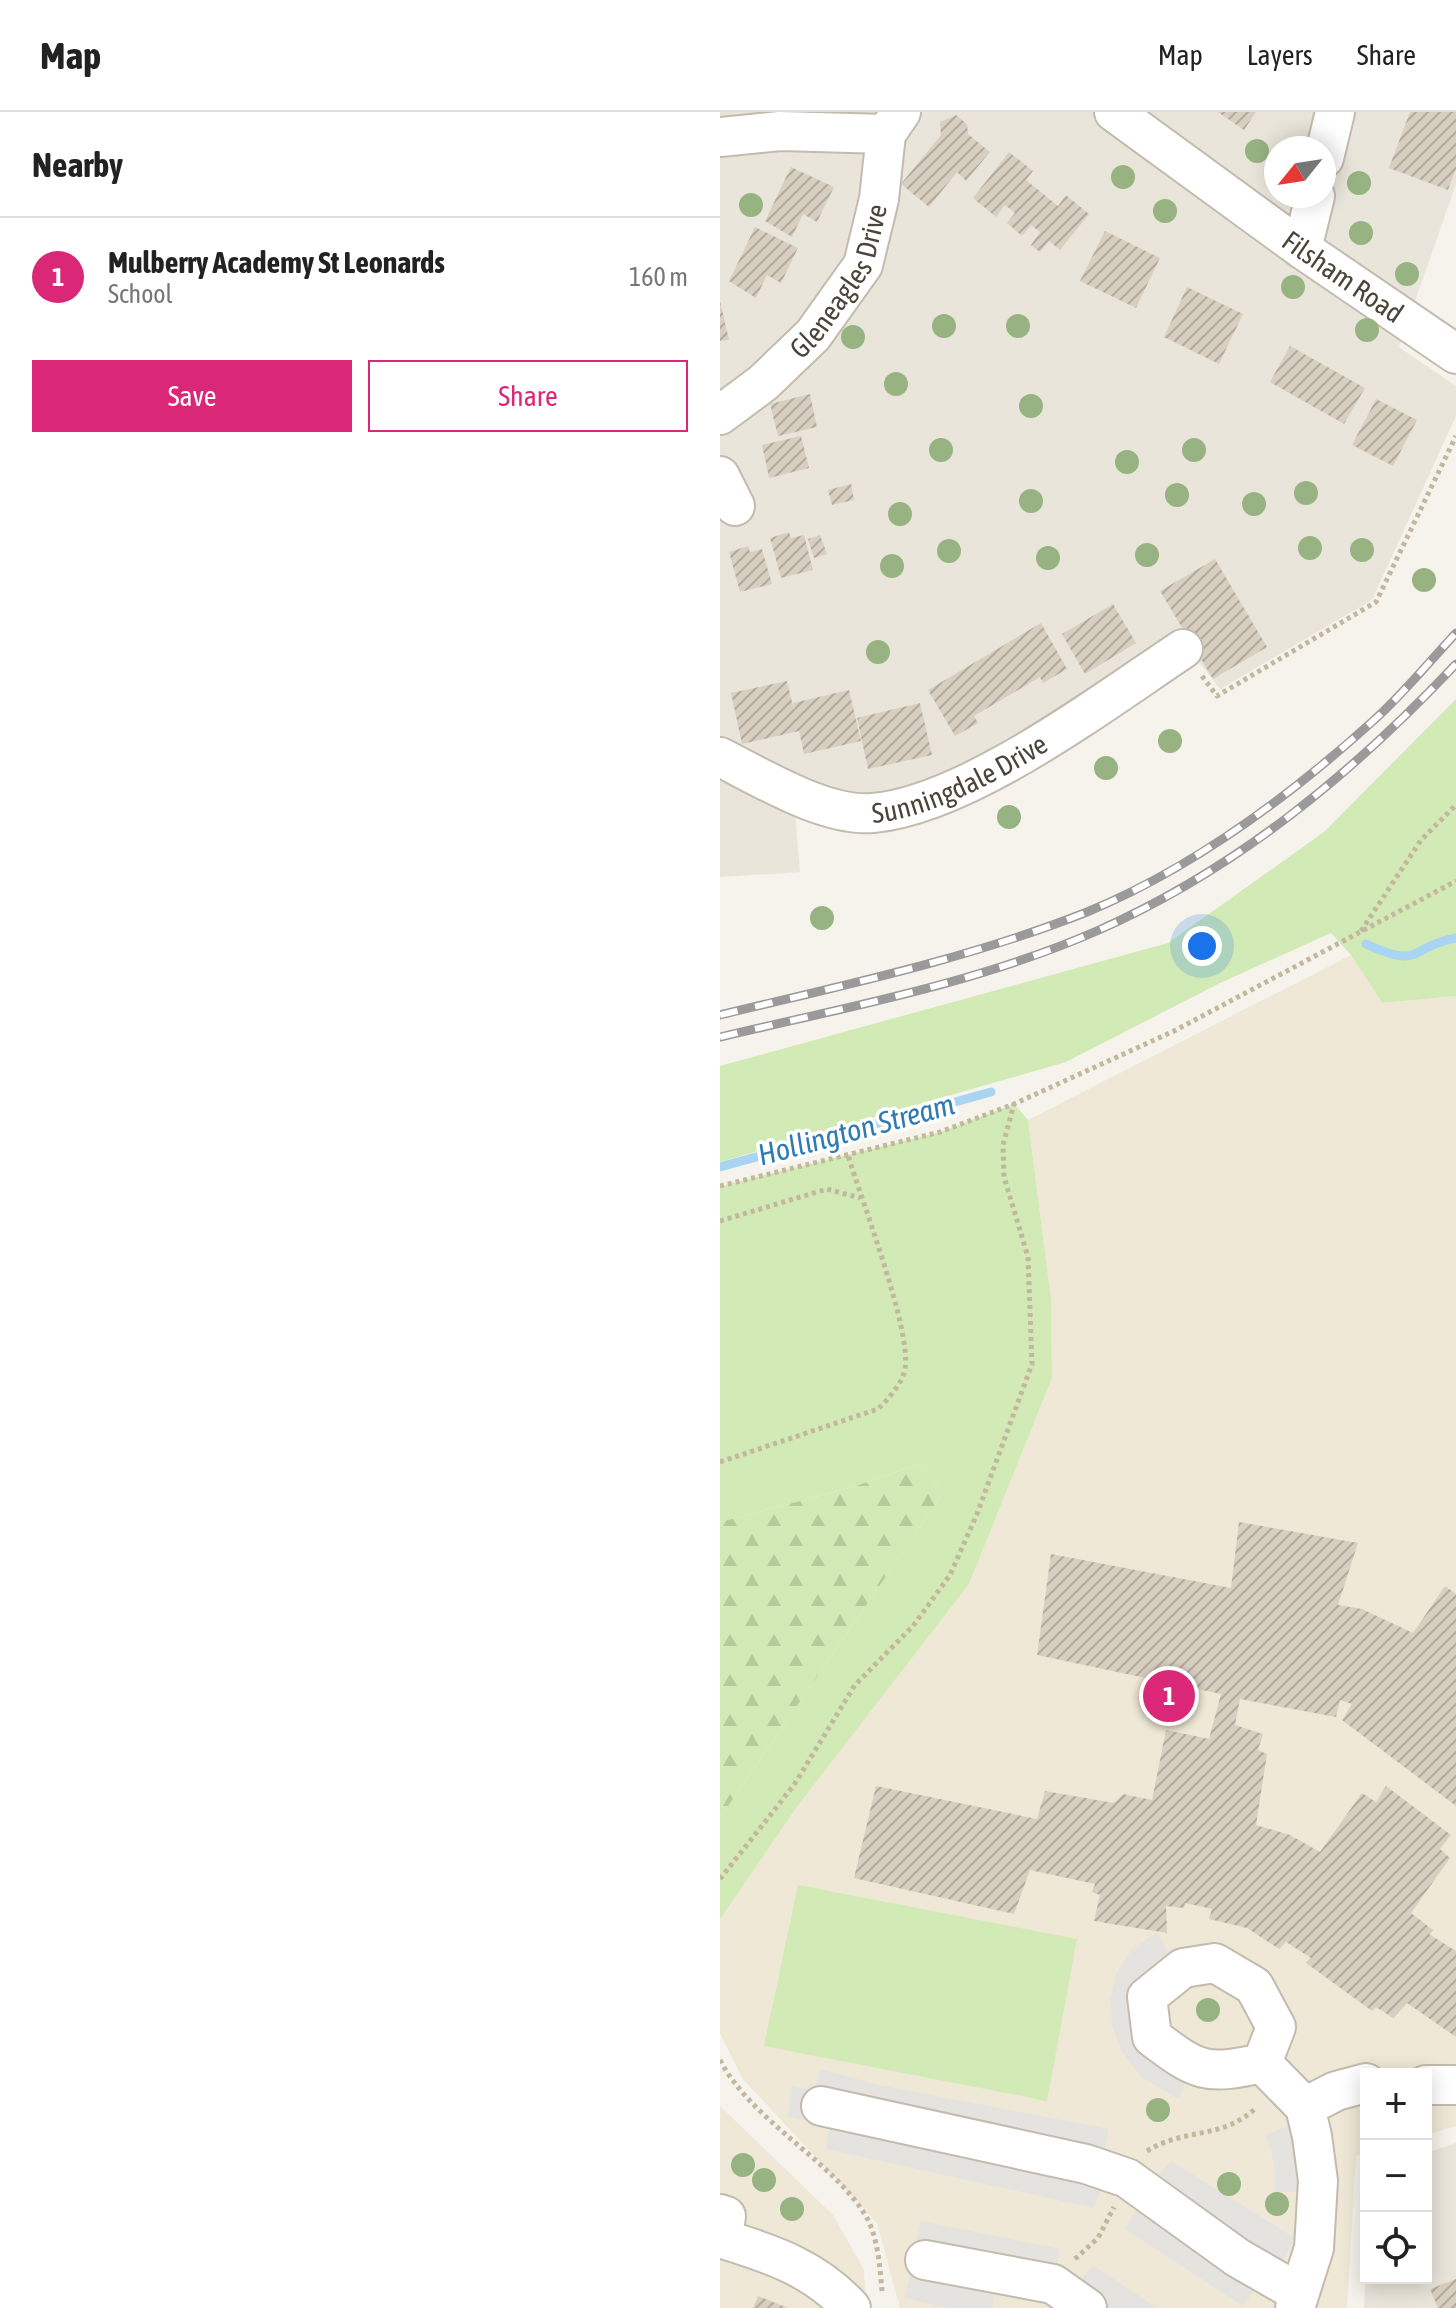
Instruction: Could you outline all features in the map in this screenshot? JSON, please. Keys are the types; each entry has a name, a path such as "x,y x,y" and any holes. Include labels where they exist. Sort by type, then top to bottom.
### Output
{"street":[{"name":"Filsham Road","path":"1114,112 1302,249 1456,354"},
{"path":"1329,136 1335,112"},
{"path":"720,137 894,123"},
{"name":"Gleneagles Drive","path":"720,415 763,383 813,335 863,265 894,123"},
{"path":"1302,249 1312,208"},
{"name":"Sunningdale Drive","path":"720,757 810,802 871,813 949,794 1081,717 1183,649"},
{"path":"821,2106 1086,2164 1127,2178 1297,2300 1314,2248 1318,2181 1305,2107 1262,2063"},
{"path":"1305,2107 1336,2091 1360,2085"},
{"path":"1432,2085 1456,2085"},
{"path":"722,2205 723,2239 796,2264 832,2286 866,2300"},
{"path":"925,2260 1053,2284 1087,2308"}],"path":[{"path":"1183,649 1217,696 1376,602 1456,436"},
{"path":"1360,932 1421,840 1456,805"},
{"path":"720,1186 940,1132 1014,1104 1174,1031 1456,881"},
{"path":"720,1879 794,1785 855,1685 913,1626 950,1575 977,1514 1032,1364 1028,1257 1004,1177 1003,1145 1014,1104"},
{"path":"720,1462 878,1409 893,1394 905,1368 901,1324 848,1155"},
{"path":"720,1221 827,1189 861,1198"},
{"path":"720,2060 732,2083 839,2186 867,2218 879,2260 866,2300"}],"shaded area":[{"path":"720,112 1456,112 1456,184 1399,347 1456,386 1456,416 1372,600 1220,689 1185,644 1055,726 874,807 793,789 800,872 720,877"},
{"path":"1351,955 1382,1003 1456,996 1456,2126 1432,2133 1432,2068 1360,2068 1360,2155 1356,2156 1347,2308 900,2308 877,2223 743,2079 720,2033 720,1918 785,1822 969,1584 1052,1378 1051,1299 1028,1120"},
{"path":"1157,1932 1170,1955 1150,1971 1187,2076 1179,2099 1141,2077 1121,2050 1112,2025 1110,1999 1116,1974 1131,1950"},
{"path":"820,2069 879,2085 1109,2129 1103,2154 1152,2181 1171,2161 1295,2238 1267,2293 1257,2286 1243,2306 1125,2229 1139,2205 1104,2179 1094,2208 826,2149 829,2126 787,2116 792,2086 816,2091"},
{"path":"720,2106 833,2215 864,2270 866,2308 720,2308"},
{"path":"1297,2122 1304,2192 1275,2192 1274,2163 1266,2135"},
{"path":"1456,2143 1456,2308 1364,2308 1365,2284 1432,2284 1432,2151"},
{"path":"921,2221 1060,2249 1056,2273 1077,2285 1093,2265 1157,2308 1057,2308 1040,2297 996,2287 993,2308 948,2308 905,2298"}],"green space":[{"path":"1456,699 1456,996 1382,1003 1351,955 1331,933 1220,983 1066,1062 720,1162 720,1066 1168,943 1324,832"},
{"path":"1014,1104 1028,1120 1051,1299 1052,1378 969,1584 796,1808 720,1919 720,1818 944,1492 919,1464 853,1487 720,1522 720,1186 940,1132"},
{"path":"919,1464 944,1492 720,1818 720,1522 853,1487"},
{"path":"798,1885 1077,1939 1047,2101 764,2046"}],"building":[{"path":"1218,112 1256,112 1244,130"},
{"path":"1410,112 1456,112 1456,169 1448,190 1389,168"},
{"path":"956,115 967,124 968,134 990,152 966,181 957,172 929,207 901,184 941,135 940,122"},
{"path":"1009,152 1033,171 1026,180 1058,206 1066,195 1089,214 1060,250 1049,241 1040,252 1031,245 1040,232 1031,225 1022,236 1007,223 1015,213 1005,205 996,217 973,198"},
{"path":"791,167 834,187 817,222 803,214 792,237 765,221"},
{"path":"755,227 798,248 781,283 767,275 756,298 729,281"},
{"path":"1105,231 1160,258 1136,308 1080,281"},
{"path":"1187,287 1243,314 1219,364 1164,337"},
{"path":"720,301 729,340 720,341"},
{"path":"1290,346 1365,388 1344,424 1270,382"},
{"path":"810,394 817,427 778,436 770,404"},
{"path":"1376,399 1417,420 1393,466 1352,445"},
{"path":"801,436 809,468 769,478 762,445"},
{"path":"851,484 854,500 832,505 828,490"},
{"path":"789,532 791,538 804,535 813,570 781,578 770,538"},
{"path":"820,535 827,554 814,558 808,539"},
{"path":"748,546 750,552 762,549 772,584 740,592 729,552"},
{"path":"1215,559 1267,647 1213,679 1160,591"},
{"path":"1113,604 1136,643 1085,674 1062,634"},
{"path":"1041,623 1067,669 1043,683 1040,677 974,716 978,723 955,736 928,690"},
{"path":"787,681 795,714 793,703 849,690 861,741 804,754 799,731 742,744 731,693"},
{"path":"920,703 932,755 868,769 857,718"},
{"path":"1239,1522 1358,1543 1338,1605 1362,1609 1413,1633 1445,1586 1456,1594 1456,1806 1342,1720 1352,1704 1340,1700 1336,1717 1240,1699 1235,1725 1263,1734 1258,1750 1267,1754 1256,1825 1290,1835 1320,1852 1362,1793 1376,1802 1386,1786 1451,1835 1440,1849 1450,1858 1411,1913 1433,1930 1429,1934 1456,1951 1456,2037 1407,2003 1393,2018 1376,2007 1372,2011 1306,1963 1311,1958 1286,1942 1279,1949 1247,1928 1209,1919 1212,1909 1185,1903 1184,1908 1166,1906 1167,1933 1094,1921 1100,1895 1092,1892 1095,1884 1030,1870 1014,1914 854,1878 876,1786 1037,1819 1045,1791 1114,1803 1123,1794 1152,1800 1166,1730 1209,1739 1221,1694 1037,1655 1051,1554 1231,1588"},
{"path":"1456,2279 1456,2308 1438,2308 1430,2289"},
{"path":"758,2296 788,2308 753,2308"}],"waterway":[{"name":"Hollington Stream","path":"1366,944 1384,952 1406,956 1456,938"},
{"name":"Hollington Stream","path":"720,1167 991,1092"}],"railway":[{"path":"720,1015 859,982 997,944 1126,895 1238,828 1308,776 1384,711 1456,633"},
{"path":"720,1037 912,992 1007,965 1053,949 1150,906 1199,878 1291,815 1376,743 1456,664"}],"place":[{"name":"Mulberry Academy St Leonards","path":"1169,1696"}]}
